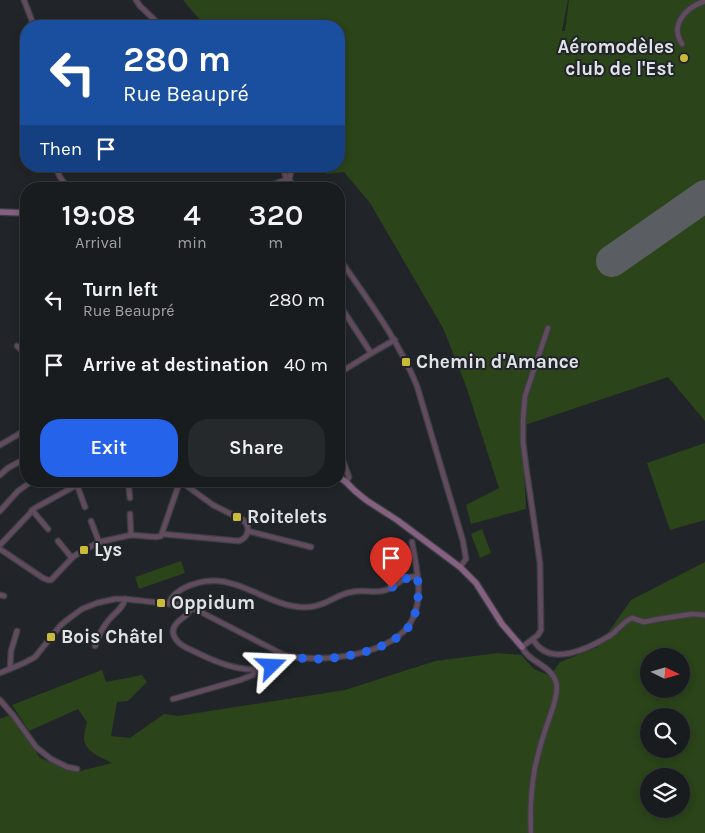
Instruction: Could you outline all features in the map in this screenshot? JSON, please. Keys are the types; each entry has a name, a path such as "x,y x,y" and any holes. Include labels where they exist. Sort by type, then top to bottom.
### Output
{"street":[{"path":"24,0 32,20"},
{"path":"136,0 155,20"},
{"path":"682,44 677,33 679,23 690,8 705,1"},
{"path":"290,172 291,182"},
{"path":"280,182 289,179"},
{"path":"0,212 20,213"},
{"path":"345,267 394,340 419,392 466,557 466,560 460,566"},
{"path":"345,313 371,353"},
{"path":"522,647 540,634 541,630 541,570 525,460 523,420 525,396 548,328"},
{"path":"345,370 394,340"},
{"path":"17,346 20,349"},
{"path":"0,445 20,433"},
{"path":"0,475 20,461"},
{"path":"345,482 366,500 460,566 476,583 502,624 522,647 524,653 552,674 556,681 557,689 535,770 531,800 531,833"},
{"path":"0,511 24,487"},
{"path":"73,487 32,510 0,547 48,580 52,579 72,558 99,542 131,535 158,537 162,534 239,540 245,538 248,531 243,520 213,505 188,487"},
{"path":"78,487 86,506"},
{"path":"129,487 130,498"},
{"path":"162,534 178,487"},
{"path":"32,510 48,529"},
{"path":"130,514 131,535"},
{"path":"91,521 99,542"},
{"path":"248,531 311,547"},
{"path":"58,541 72,558"},
{"path":"0,673 35,656 66,620 82,610 103,601 125,599 169,604 204,612 284,655 292,657 314,659 338,658 364,652 391,642 406,630 413,618 418,593 412,542"},
{"path":"169,604 173,595 188,586 210,581 220,581 246,588 280,603 298,607 310,607 329,602 352,592 383,591 407,578 417,576"},
{"path":"95,646 105,625 113,614 123,606 125,599"},
{"path":"191,608 188,615 174,627 173,635 177,642 222,664 255,670 280,664 292,657"},
{"path":"533,638 537,646 542,649 564,654 578,651 612,634 627,620 632,618 644,622 692,614 705,615"},
{"path":"10,669 11,651 17,631"},
{"path":"173,699 240,680 253,675 255,670"},
{"path":"0,700 13,714 36,747 51,760 77,769"}],"green space":[{"path":"183,0 568,0 562,31 565,31 569,0 705,0 705,421 668,377 522,426 526,509 471,524 466,505 499,488 466,386 443,328 370,203 344,172 345,20 200,20"},
{"path":"326,172 344,172 327,174"},
{"path":"705,443 705,520 670,530 647,463"},
{"path":"482,529 491,553 480,558 471,534"},
{"path":"181,561 185,573 139,589 135,577"},
{"path":"705,562 705,833 0,833 0,719 12,714 40,758 76,772 112,763 90,751 87,747 84,738 87,722 78,709 29,731 12,705 102,670 106,682 142,675 147,682 128,701 117,702 111,736 130,738 164,714 178,716 345,690 435,661 498,653 521,655 534,669 550,676 560,662 598,647 631,600"}],"runway":[{"path":"612,261 705,196"}],"place":[{"name":"Aéromodèles club de l'Est","path":"684,58"},
{"name":"Chemin d'Amance","path":"406,362"},
{"name":"Roitelets","path":"237,517"},
{"name":"Lys","path":"84,550"},
{"name":"Oppidum","path":"161,603"},
{"name":"Bois Châtel","path":"51,637"}],"route":[{"path":"272,666 292,657 324,659 353,655 391,642 406,630 413,618 418,593 417,576 402,580 391,588"}]}
